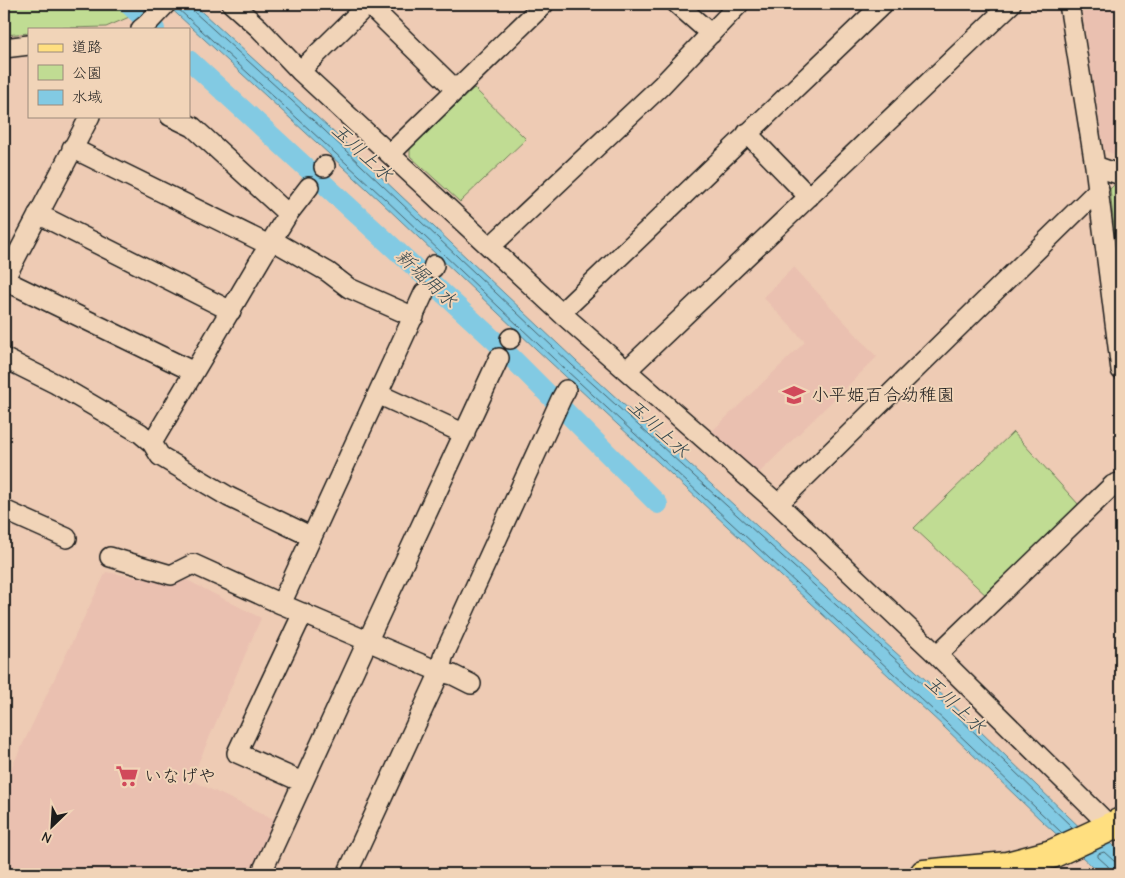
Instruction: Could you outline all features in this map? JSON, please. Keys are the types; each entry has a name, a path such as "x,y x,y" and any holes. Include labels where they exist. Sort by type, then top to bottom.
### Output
{"main road":[{"path":"924,874 1007,866 1062,851 1112,826"}],"street":[{"path":"232,4 259,28 300,71 490,248 778,504 937,655 1112,826"},
{"path":"300,71 368,4 456,90"},
{"path":"390,154 544,4"},
{"path":"677,4 711,34"},
{"path":"490,248 661,86 739,4"},
{"path":"561,313 883,4"},
{"path":"1069,4 1099,189 1121,370"},
{"path":"626,370 809,197 1003,6"},
{"path":"4,48 28,45"},
{"path":"89,118 4,280 194,372"},
{"path":"174,118 192,127 288,214"},
{"path":"747,133 809,197"},
{"path":"72,148 271,243 328,272 349,288 414,317"},
{"path":"1095,166 1121,175"},
{"path":"152,444 288,214 309,187"},
{"path":"778,504 1099,189"},
{"path":"38,214 231,311"},
{"path":"281,604 424,293"},
{"path":"4,358 56,384 140,433 152,444 160,456 229,497 312,537"},
{"path":"261,874 499,358"},
{"path":"378,394 464,434"},
{"path":"347,874 440,672 443,657 563,394"},
{"path":"937,655 1113,485 1121,482"},
{"path":"4,510 67,538"},
{"path":"110,557 171,575 193,564 281,604 471,684"},
{"path":"302,613 236,753 302,782"}],"shaded area":[{"path":"1081,4 1121,4 1121,157 1104,150"},
{"name":"小平姫百合幼稚園","path":"794,267 877,357 756,476 709,434 805,342 763,297"},
{"path":"106,572 173,584 187,580 261,618 191,780 278,821 255,874 4,874 4,783"}],"green space":[{"path":"4,4 122,4 134,15 106,27 28,28 28,33 4,35"},
{"path":"474,88 526,139 460,202 410,156 410,148"},
{"path":"1121,178 1121,295 1110,189"},
{"path":"1013,432 1079,505 989,598 914,528"}],"water":[{"path":"166,4 193,4 327,126 576,361 950,702 1095,842 1107,840 1121,853 1121,874 1101,874 1043,822 944,727"}],"waterway":[{"name":"新堀用水","path":"128,4 154,28"},
{"name":"新堀用水","path":"190,61 495,341 658,504"}],"place":[{"name":"小平姫百合幼稚園","path":"794,395"},
{"name":"いなげや","path":"127,776"}],"water label":[{"name":"玉川上水","path":"363,152"},
{"name":"玉川上水","path":"659,428"},
{"name":"玉川上水","path":"956,704"}]}
